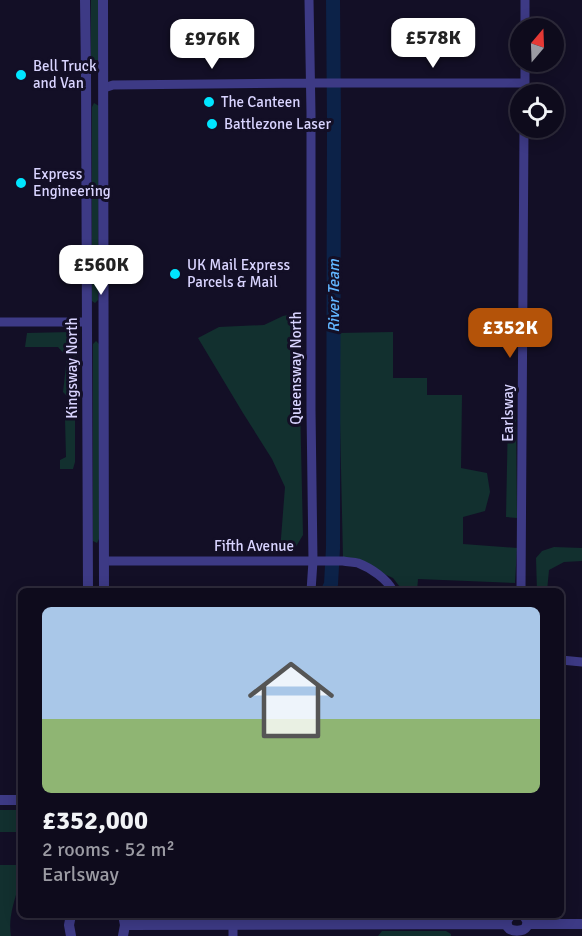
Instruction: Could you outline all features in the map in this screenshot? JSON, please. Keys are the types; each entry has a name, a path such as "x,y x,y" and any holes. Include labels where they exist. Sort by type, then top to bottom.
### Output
{"street":[{"name":"Kingsway North","path":"85,0 88,588"},
{"name":"Kingsway North","path":"103,0 104,588"},
{"name":"Queensway North","path":"309,0 311,410 318,561 312,588"},
{"path":"525,0 525,18"},
{"path":"86,93 113,85 310,82 525,83 525,72"},
{"name":"Earlsway","path":"521,588 524,138"},
{"path":"0,322 103,322"},
{"path":"88,561 104,561"},
{"name":"Fifth Avenue","path":"104,561 343,561 358,563 376,573 392,588"},
{"path":"564,660 582,662"},
{"path":"0,800 18,800"},
{"path":"70,918 71,936"},
{"path":"124,925 509,920 511,932 517,935 525,930 525,919 582,924"}],"green space":[{"path":"91,0 98,0 99,60 91,61"},
{"path":"94,103 99,106 98,300 95,303 92,301 92,107"},
{"path":"298,313 303,535 294,550 280,551 285,487 272,459 198,338 219,327 264,325 283,316"},
{"path":"71,332 76,336 75,396 70,399 63,392 67,357 58,347 25,347 27,333"},
{"path":"393,332 393,378 427,378 427,395 462,395 461,468 487,473 490,492 485,511 463,517 463,544 517,548 515,583 418,579 417,588 401,588 393,578 343,558 338,333"},
{"path":"96,341 99,344 99,539 97,543 93,541 93,344"},
{"path":"516,414 517,518 506,517 508,416"},
{"path":"69,415 75,417 75,462 73,469 60,469 60,460 66,457 65,419"},
{"path":"554,547 582,548 582,561 564,562 549,570 547,588 537,588 536,558 542,551"},
{"path":"0,810 18,810 18,832 0,832"},
{"path":"18,860 18,889 10,923 11,936 0,936 0,865 16,865"},
{"path":"382,931 446,931 451,936 378,936"}],"waterway":[{"name":"River Team","path":"329,588 333,548 333,0"}],"place":[{"name":"Bell Truck and Van","path":"21,75"},
{"name":"The Canteen","path":"209,102"},
{"name":"Battlezone Laser","path":"212,124"},
{"name":"Express Engineering","path":"21,183"},
{"name":"UK Mail Express Parcels & Mail","path":"175,274"}]}
